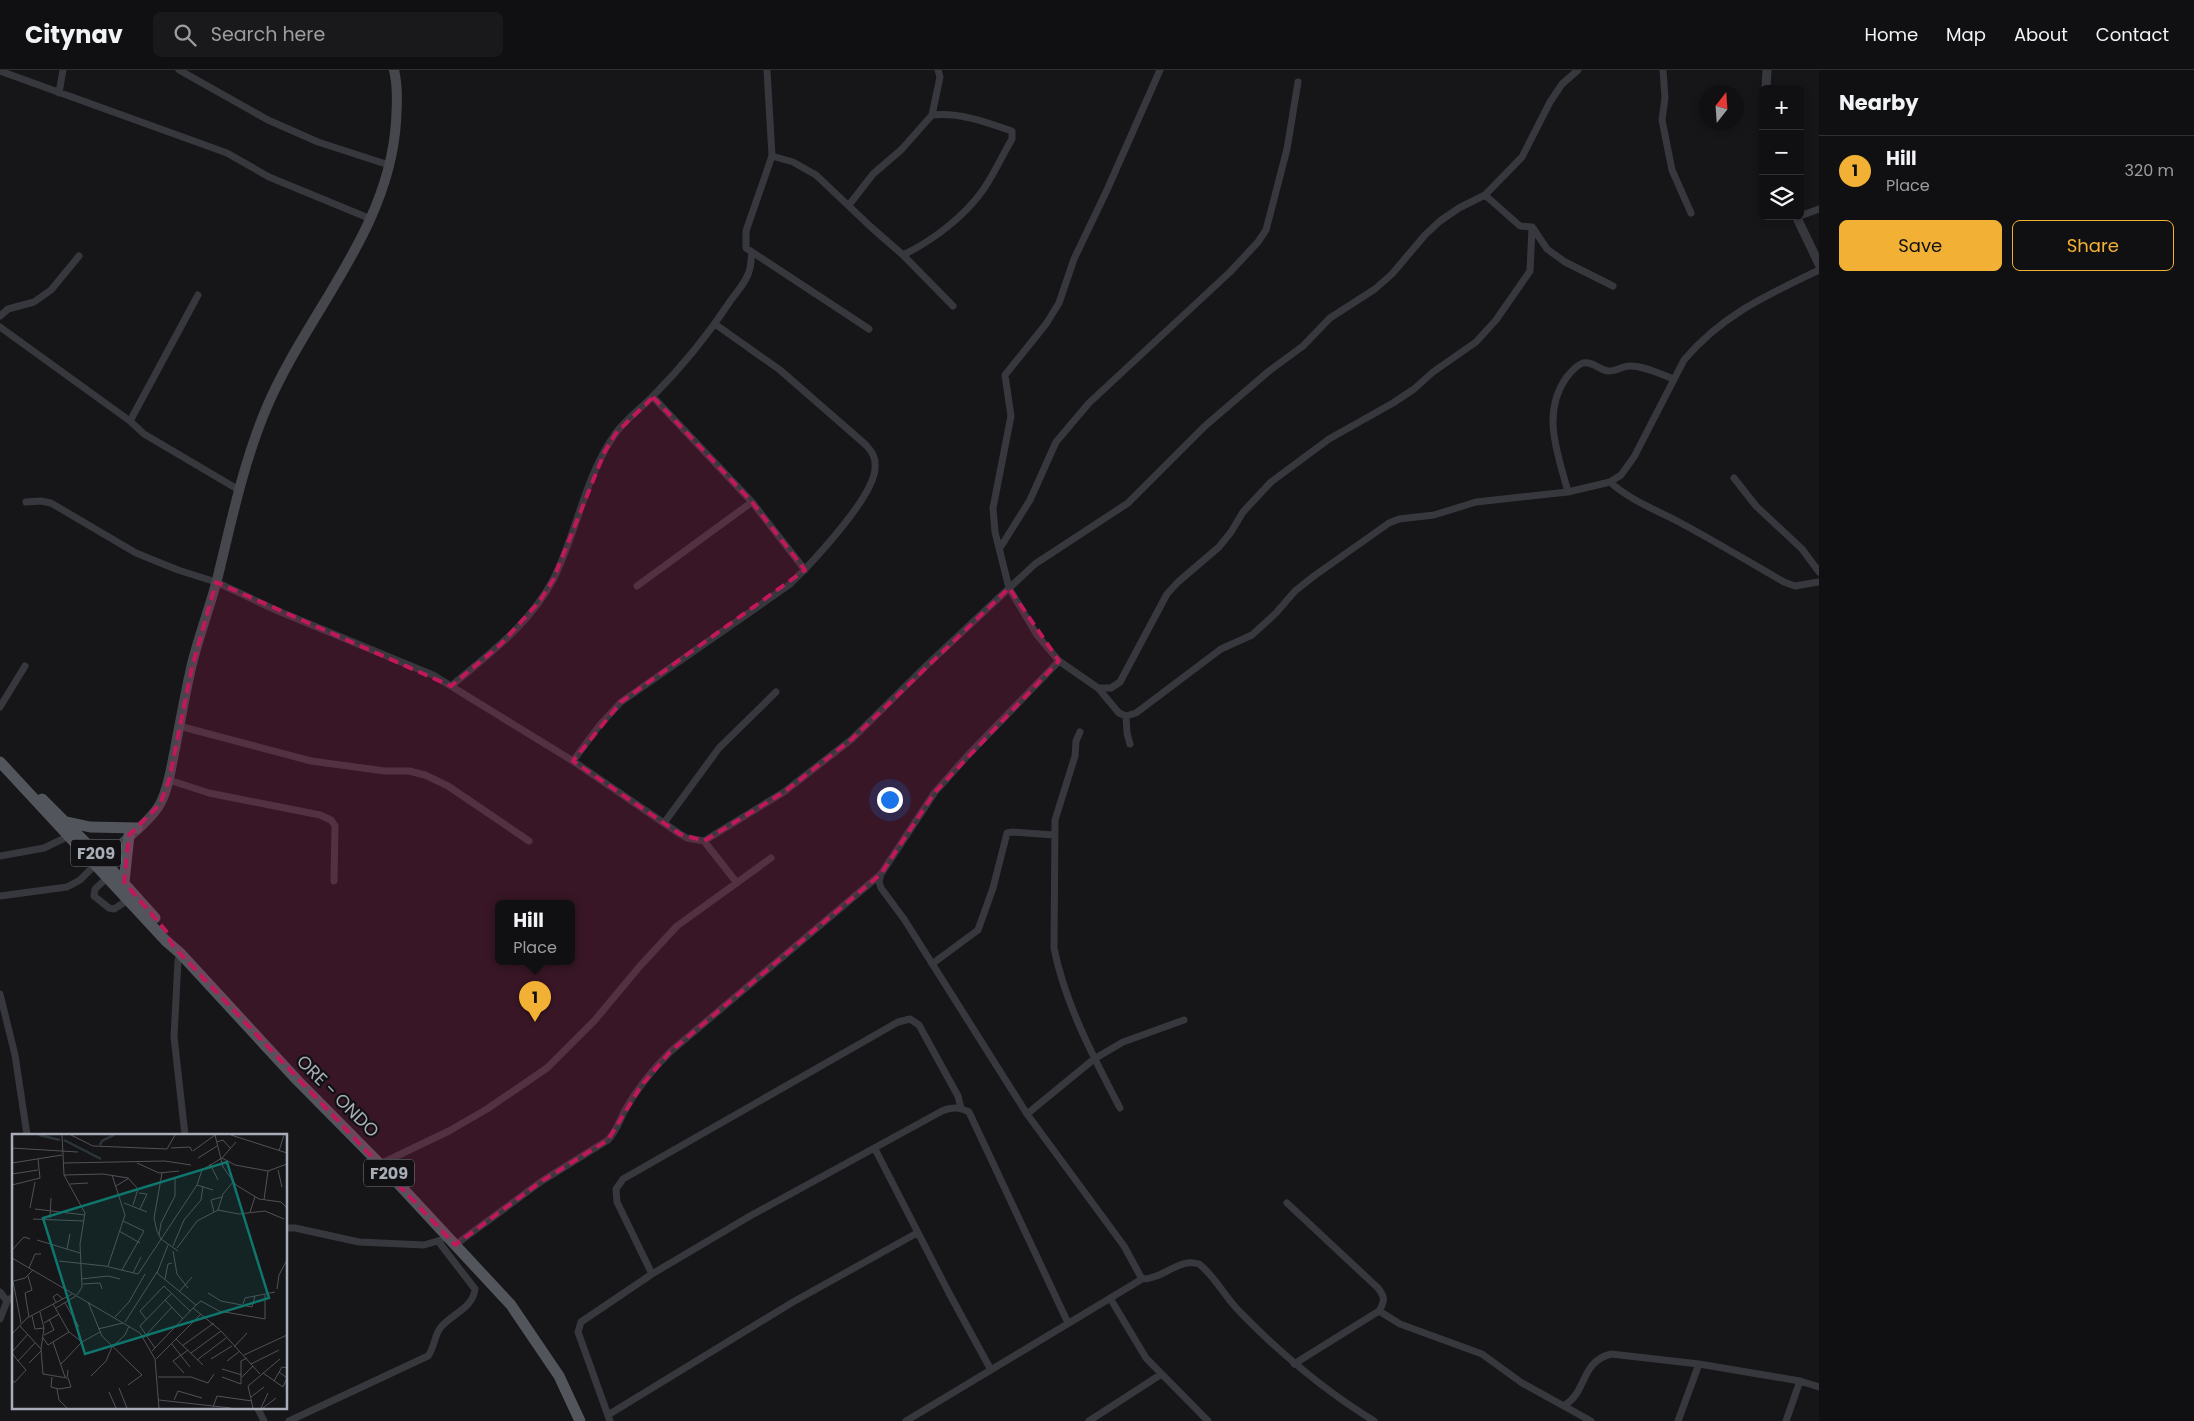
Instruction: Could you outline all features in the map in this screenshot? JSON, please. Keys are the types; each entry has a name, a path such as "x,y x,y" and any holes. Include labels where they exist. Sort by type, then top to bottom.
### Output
{"main road":[{"path":"99,862 152,814 160,804 169,780 192,667 216,582 238,490 266,410 288,362 344,270 371,219 389,165 395,144 397,105 394,70"},
{"name":"F209","path":"0,762 67,837 124,882 166,931 176,949"},
{"name":"F209","path":"10,772 22,779 66,821 99,862 108,877 176,949"},
{"path":"66,821 90,827 133,832"},
{"path":"124,882 133,832"},
{"name":"ORE - ONDO","path":"176,949 297,1080 380,1164 442,1239 456,1245 510,1306 559,1376 580,1421"}],"street":[{"path":"59,93 63,70"},
{"path":"179,70 268,120 318,142 389,165"},
{"path":"768,70 772,156 746,232 746,248 869,329"},
{"path":"850,205 872,174 901,150 932,115 940,77 938,70"},
{"path":"1160,70 1074,259 1058,303 1046,324 1005,375 1012,416 993,508 995,532 1009,588 1038,635 1059,661 1098,688 1119,714 1126,716 1136,713 1220,649 1252,635 1276,613 1295,591 1389,523 1399,519 1434,515 1476,502 1568,492 1610,482 1621,475 1634,457 1684,360 1693,349 1731,316 1752,302 1819,270"},
{"path":"26,502 42,501 51,503 136,553 178,570 216,582 278,611 411,665 451,686 573,761 687,838 704,840 784,792 852,739 1036,564 1128,502 1205,426 1269,371 1303,346 1330,318 1381,284 1440,221 1458,208 1485,195 1522,157 1550,102 1562,84 1578,70"},
{"path":"1663,70 1665,98 1662,120 1672,170 1691,213"},
{"path":"1766,85 1767,70"},
{"path":"0,72 227,154 269,177 371,219"},
{"path":"1000,548 1030,500 1056,442 1089,403 1230,272 1258,242 1266,230 1282,165 1298,82"},
{"path":"903,255 957,219 983,190 1012,139 1012,131 1000,126 947,113 932,115"},
{"path":"772,156 804,167 816,174 903,255 953,306"},
{"path":"1485,195 1520,226 1532,227"},
{"path":"1804,215 1819,209"},
{"path":"1799,220 1819,264"},
{"path":"1532,227 1547,249 1565,262 1613,286"},
{"path":"1098,688 1111,688 1120,682 1167,594 1178,582 1219,547 1243,512 1271,482 1330,439 1400,398 1476,342 1496,320 1530,271 1532,227"},
{"path":"451,686 500,645 524,621 539,602 553,580 594,473 605,451 616,433 686,361 715,324 747,278 752,253"},
{"path":"0,316 8,309 34,302 51,290 79,256"},
{"path":"130,421 198,295"},
{"path":"573,761 599,726 621,702 789,585 805,570 833,538 863,497 875,471 874,455 866,445 780,370 715,324"},
{"path":"0,327 130,421 144,434 238,490"},
{"path":"1568,492 1552,429 1552,416 1554,402 1561,386 1570,373 1579,364 1585,362 1610,371 1624,366 1641,367 1674,379"},
{"path":"653,397 752,502 805,570"},
{"path":"1734,478 1756,506 1802,549 1819,572"},
{"path":"1610,482 1640,503 1678,521 1784,582 1795,586 1819,582"},
{"path":"637,586 752,502"},
{"path":"1059,661 935,792 881,874 879,878 880,886 904,919 1027,1114 1124,1246 1142,1279"},
{"path":"0,707 25,666"},
{"path":"664,823 719,748 776,692"},
{"path":"1126,716 1130,744"},
{"path":"179,726 311,760 386,771 409,771 425,775 448,786 529,841"},
{"path":"1080,732 1076,741 1075,756 1058,807 1054,835 1054,948 1057,963 1094,1060 1120,1108"},
{"path":"169,780 209,793 320,815 331,820 335,826 334,881"},
{"path":"932,964 978,930 993,888 1007,834 1012,832 1054,835"},
{"path":"0,856 44,848 67,837"},
{"path":"704,840 737,882"},
{"path":"380,1164 449,1131 487,1109 547,1068 595,1020 640,966 677,926 770,858"},
{"path":"0,896 67,887 80,880 99,862"},
{"path":"456,1245 542,1181 608,1140 614,1134 624,1113 641,1086 670,1052 881,874"},
{"path":"108,877 95,889 94,896 109,908 114,909 128,900"},
{"path":"176,949 178,961 174,1037 186,1134"},
{"path":"0,994 15,1055 27,1134"},
{"path":"652,1274 617,1202 616,1189 623,1179 898,1022 910,1019 918,1025 958,1096 961,1108"},
{"path":"1027,1114 1094,1060 1123,1042 1184,1020"},
{"path":"917,1233 793,1302 610,1418 578,1332 580,1322 652,1274 750,1216 942,1111 952,1108 961,1108 969,1112 1068,1323"},
{"path":"875,1149 917,1233 991,1370"},
{"path":"1287,1203 1378,1288 1384,1296 1384,1302 1379,1311 1294,1364"},
{"path":"288,1228 359,1242 424,1245 442,1239 475,1289 474,1297 467,1306 440,1328 433,1349 428,1356 289,1421"},
{"path":"906,1421 1142,1279 1153,1279 1186,1262 1199,1264 1205,1268 1239,1312 1294,1364 1339,1400 1374,1421"},
{"path":"0,1292 7,1301"},
{"path":"0,1319 7,1301 12,1297"},
{"path":"1110,1298 1132,1338 1160,1375 1208,1421"},
{"path":"1379,1311 1400,1324 1482,1354 1522,1383 1591,1421"},
{"path":"1566,1406 1575,1400 1585,1374 1602,1356 1623,1354 1699,1364 1800,1381 1819,1387"},
{"path":"1678,1421 1699,1364"},
{"path":"1089,1421 1160,1375"},
{"path":"1786,1421 1800,1381"},
{"path":"258,1408 264,1421"}],"highlighted area":[{"path":"653,397 752,502 805,570 621,702 573,761 680,834 704,841 784,792 852,739 1009,588 1059,661 935,792 881,874 670,1052 641,1086 608,1140 542,1181 455,1245 172,945 166,931 124,882 127,849 129,835 160,804 169,780 192,667 216,582 451,686 500,645 539,602 553,580 605,451 616,433"}],"place":[{"name":"Hill","path":"535,1022"}]}
